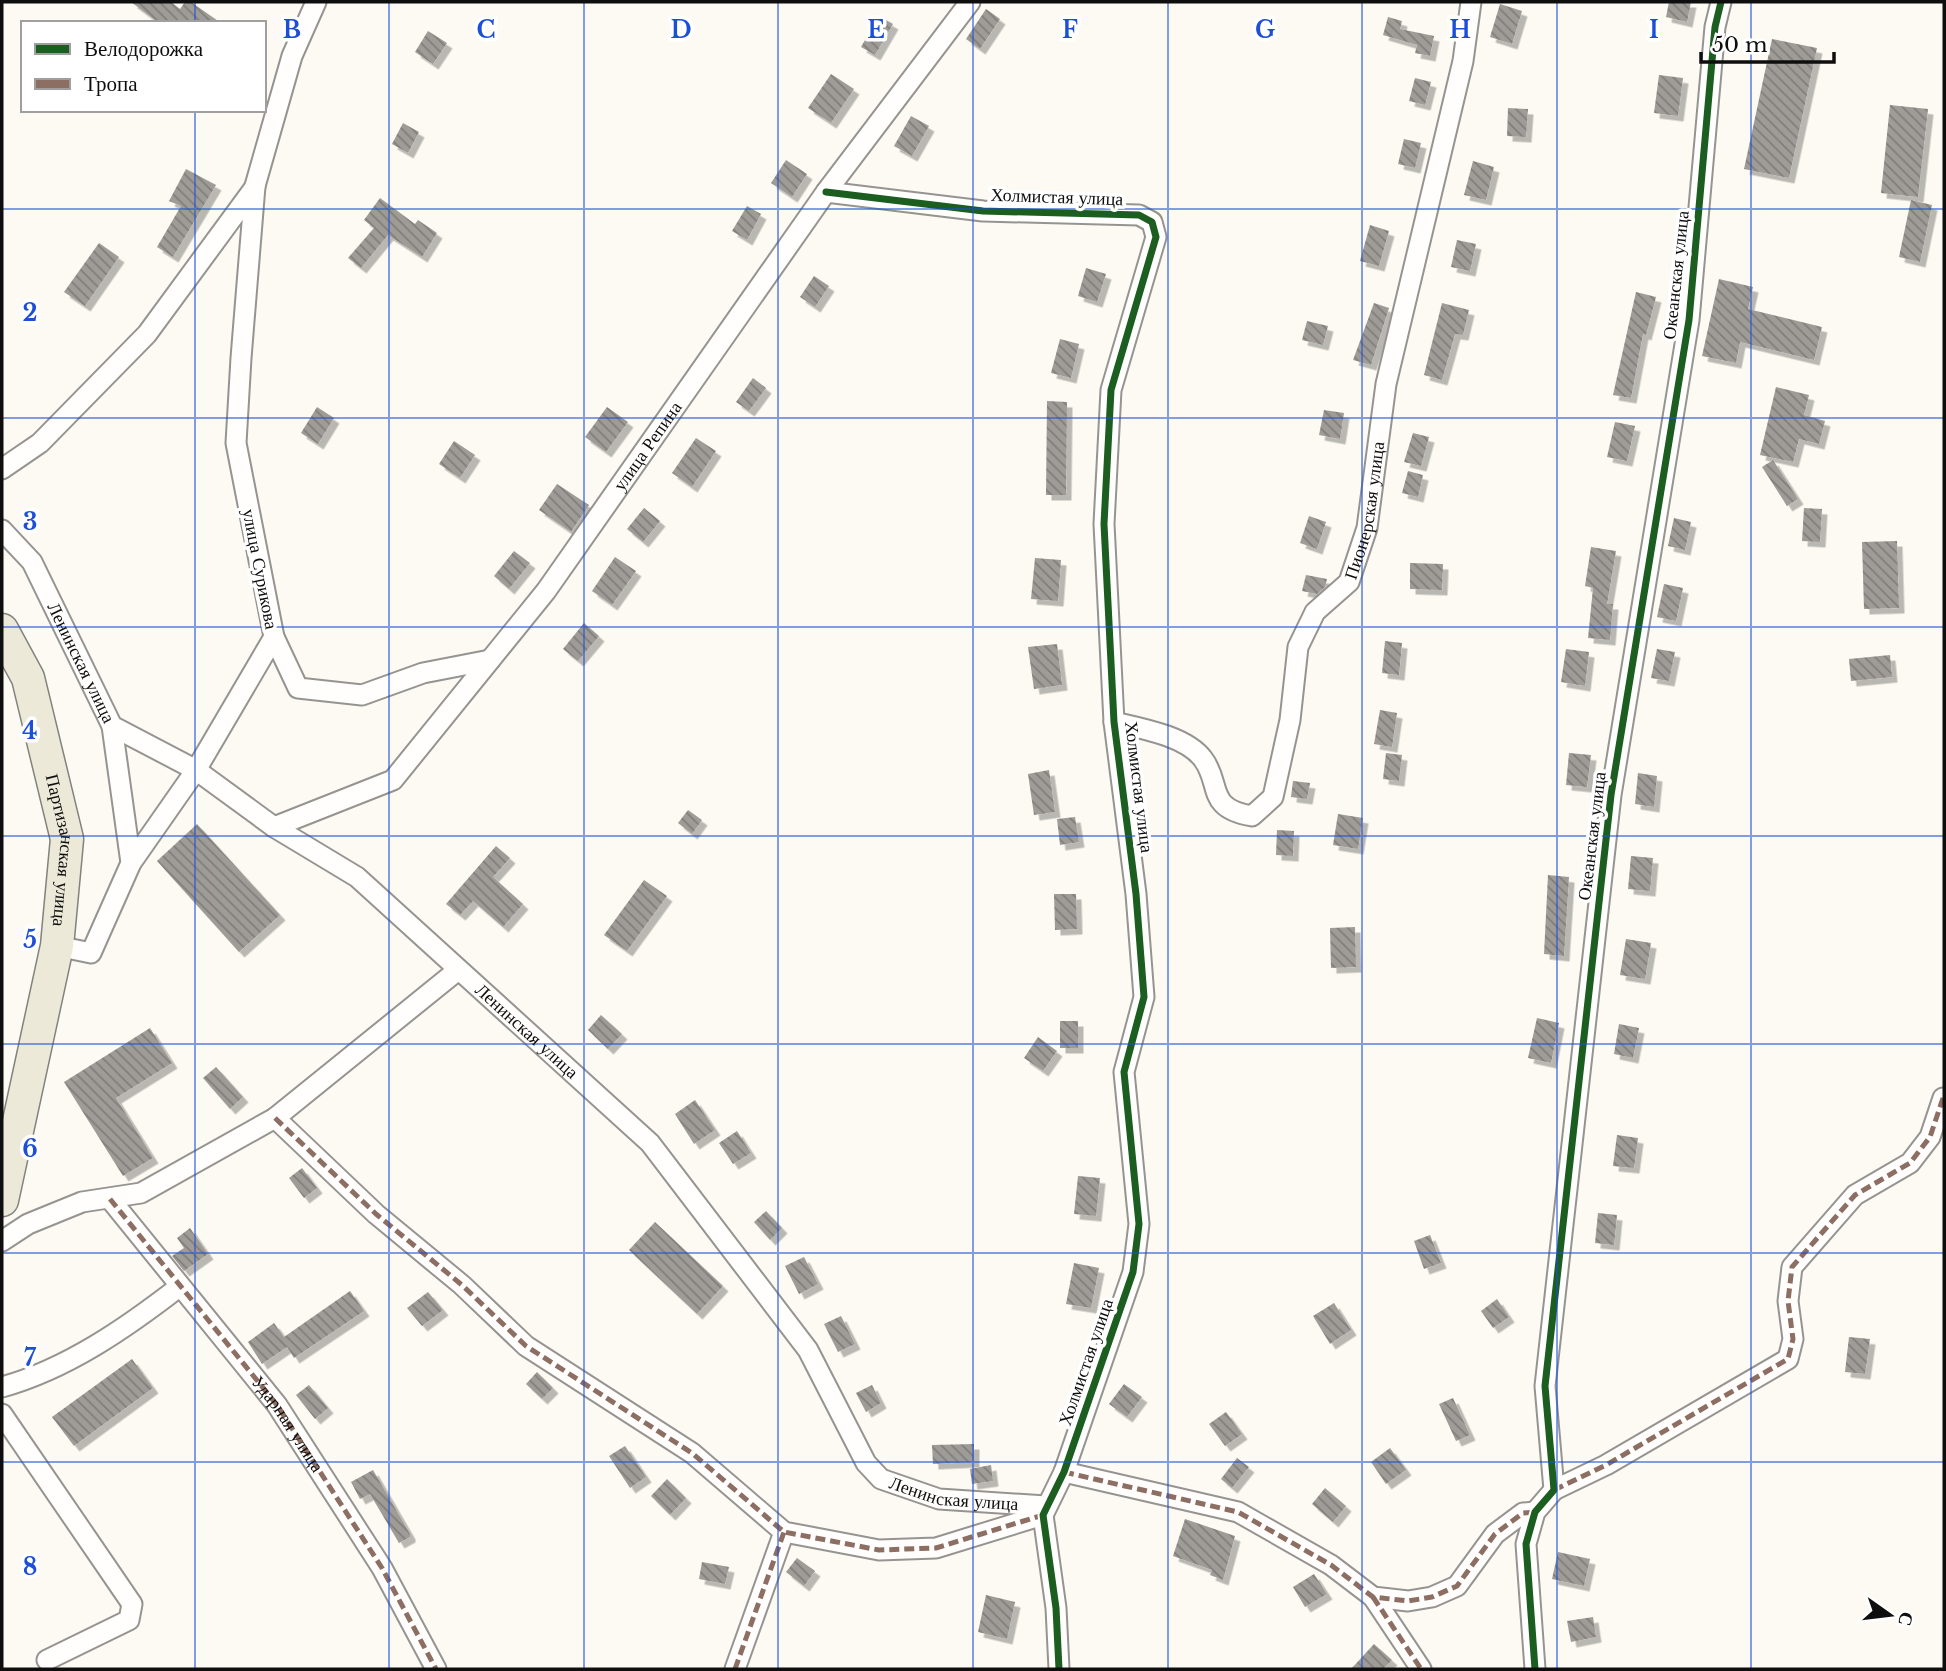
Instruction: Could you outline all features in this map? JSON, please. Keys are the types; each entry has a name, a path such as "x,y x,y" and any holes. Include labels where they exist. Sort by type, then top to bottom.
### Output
{"main road":[{"name":"Партизанская улица","path":"2,630 28,678 67,839 57,946 2,1200"}],"street":[{"name":"улица Сурикова","path":"57,946 91,953 131,863 196,770 274,637 236,443 255,186 292,56 316,2"},
{"name":"улица Репина","path":"274,827 394,780 546,591 827,192 970,2"},
{"name":"Пионерская улица","path":"1114,722 1164,733 1203,758 1217,797 1236,813 1252,816 1273,797 1290,720 1298,647 1315,612 1349,582 1367,528 1386,384 1463,61 1471,2"},
{"name":"Океанская улица","path":"1554,1490 1545,1386 1611,795 1689,320 1715,27 1721,2"},
{"name":"улица Сурикова","path":"2,469 40,443 148,334 255,186"},
{"name":"Холмистая улица","path":"827,192 983,211 1139,215 1152,222 1156,237 1111,390 1104,524 1114,722 1136,894 1144,997 1124,1072 1139,1224 1133,1272 1064,1472 1044,1510"},
{"name":"Ленинская улица","path":"2,530 32,562 112,726 196,770 274,827 357,877 650,1143 808,1350 866,1463 881,1479 940,1499 1044,1510"},
{"path":"274,637 298,688 311,690 362,695 423,673 490,660"},
{"path":"112,726 131,863"},
{"path":"2,1241 28,1224 82,1202 141,1193 275,1118 458,970"},
{"path":"1535,1669 1526,1544 1535,1512 1554,1490 1606,1465 1788,1359 1793,1339 1788,1301 1792,1267 1855,1195 1910,1163 1930,1137 1943,1098"},
{"path":"275,1118 376,1214 462,1285 526,1346 692,1452 784,1532 735,1669"},
{"name":"Ударная улица","path":"110,1199 276,1405 382,1568 436,1669"},
{"path":"2,1387 35,1378 131,1324 179,1287"},
{"path":"2,1414 132,1604 129,1620 47,1660"},
{"path":"1064,1472 1238,1512 1331,1565 1373,1597 1421,1669"},
{"path":"1044,1510 1056,1608 1059,1669"},
{"name":"Ленинская улица","path":"784,1532 879,1550 936,1548 1044,1510"},
{"path":"1373,1597 1408,1601 1432,1597 1457,1586 1495,1534 1523,1513 1535,1512"}],"building":[{"path":"131,2 171,2 180,9 185,2 191,2 218,21 156,21"},
{"path":"1669,2 1691,2 1687,22 1666,17"},
{"path":"1500,4 1522,11 1512,44 1490,37"},
{"path":"986,9 1000,19 980,49 966,39"},
{"path":"879,16 893,24 875,55 861,47"},
{"path":"1388,17 1402,21 1400,29 1434,36 1430,56 1415,53 1417,45 1383,35"},
{"path":"428,31 447,43 433,64 415,52"},
{"path":"1772,39 1817,48 1789,178 1744,169"},
{"path":"831,74 854,89 831,123 808,108"},
{"path":"1659,75 1683,78 1678,116 1654,113"},
{"path":"1415,78 1431,82 1425,105 1409,101"},
{"path":"1890,105 1928,109 1918,197 1881,193"},
{"path":"1508,108 1528,109 1526,137 1507,136"},
{"path":"911,116 929,126 912,156 894,146"},
{"path":"403,123 419,132 408,153 392,144"},
{"path":"1404,139 1421,143 1415,168 1398,164"},
{"path":"786,160 807,174 792,197 771,183"},
{"path":"1473,161 1494,167 1486,200 1464,195"},
{"path":"186,169 216,185 173,257 157,247 181,206 169,201"},
{"path":"380,198 415,224 418,220 437,233 422,257 388,235 361,268 348,258 374,228 364,220"},
{"path":"1911,200 1932,205 1920,262 1899,257"},
{"path":"747,206 761,214 747,240 732,231"},
{"path":"1370,225 1389,231 1379,266 1360,261"},
{"path":"1457,240 1476,244 1470,271 1451,267"},
{"path":"99,243 119,257 85,306 64,292"},
{"path":"1086,268 1106,274 1097,302 1078,296"},
{"path":"814,276 829,286 815,307 800,297"},
{"path":"1719,279 1753,287 1748,309 1822,327 1814,360 1740,342 1736,363 1702,356"},
{"path":"1636,292 1656,297 1646,335 1643,334 1631,398 1613,395"},
{"path":"1374,303 1389,308 1371,365 1353,360"},
{"path":"1442,303 1469,310 1463,335 1455,334 1442,380 1424,375"},
{"path":"1307,321 1328,326 1323,345 1302,340"},
{"path":"1060,339 1079,344 1071,378 1051,373"},
{"path":"753,378 766,388 749,411 736,402"},
{"path":"1776,387 1809,395 1804,415 1825,421 1819,444 1799,439 1793,462 1760,455"},
{"path":"1047,401 1067,402 1066,495 1046,495"},
{"path":"317,407 334,418 318,444 301,433"},
{"path":"607,407 628,422 606,452 585,437"},
{"path":"1324,410 1344,413 1340,439 1319,435"},
{"path":"1615,422 1635,426 1627,461 1607,457"},
{"path":"1413,433 1429,437 1421,466 1404,462"},
{"path":"696,438 716,451 692,487 672,473"},
{"path":"454,441 475,455 460,478 439,464"},
{"path":"1773,460 1798,499 1787,506 1762,467"},
{"path":"1408,471 1423,475 1418,497 1402,493"},
{"path":"557,484 589,505 571,532 539,510"},
{"path":"644,508 660,521 643,542 627,529"},
{"path":"1804,508 1822,509 1820,542 1802,541"},
{"path":"1309,516 1326,522 1317,549 1300,543"},
{"path":"1674,518 1691,522 1685,550 1668,546"},
{"path":"1897,541 1899,608 1864,609 1862,542"},
{"path":"1591,547 1616,551 1607,604 1613,604 1610,640 1588,638 1593,588 1585,586"},
{"path":"514,551 530,563 509,589 494,576"},
{"path":"615,557 636,571 612,605 592,591"},
{"path":"1035,558 1061,560 1058,601 1031,599"},
{"path":"1410,563 1443,564 1442,590 1410,589"},
{"path":"1306,575 1327,579 1325,587 1317,594 1302,591"},
{"path":"1664,584 1683,588 1676,621 1657,617"},
{"path":"584,623 599,636 578,661 563,649"},
{"path":"1385,641 1402,643 1399,675 1382,673"},
{"path":"1057,644 1062,685 1034,689 1028,647"},
{"path":"1566,649 1589,652 1585,686 1561,682"},
{"path":"1657,649 1675,652 1669,681 1651,678"},
{"path":"1890,655 1892,677 1851,681 1849,659"},
{"path":"1380,710 1397,713 1392,747 1374,744"},
{"path":"1386,753 1402,755 1399,781 1383,779"},
{"path":"1569,753 1591,755 1587,787 1566,785"},
{"path":"1049,770 1055,812 1034,815 1028,774"},
{"path":"1638,773 1657,776 1654,807 1635,804"},
{"path":"1293,781 1310,783 1307,799 1291,797"},
{"path":"688,810 702,820 692,834 678,823"},
{"path":"1338,814 1363,818 1358,849 1333,845"},
{"path":"1075,817 1079,842 1060,845 1057,819"},
{"path":"197,824 280,915 239,952 157,861"},
{"path":"1277,830 1294,831 1293,856 1276,855"},
{"path":"496,846 510,858 493,877 523,904 503,927 473,901 460,915 446,904"},
{"path":"1631,856 1653,858 1650,891 1628,889"},
{"path":"1548,875 1569,877 1564,956 1544,954"},
{"path":"644,880 667,896 627,951 604,935"},
{"path":"1054,894 1076,894 1077,929 1055,930"},
{"path":"1355,927 1356,967 1331,968 1330,928"},
{"path":"1626,939 1651,943 1645,979 1620,975"},
{"path":"601,1015 622,1034 608,1049 588,1030"},
{"path":"1537,1018 1559,1023 1551,1063 1528,1058"},
{"path":"1060,1021 1078,1021 1078,1048 1060,1048"},
{"path":"1619,1024 1639,1028 1633,1058 1614,1054"},
{"path":"150,1028 172,1063 116,1098 153,1158 123,1176 64,1082"},
{"path":"1038,1037 1057,1051 1043,1071 1024,1058"},
{"path":"216,1067 243,1097 230,1109 203,1078"},
{"path":"695,1100 715,1130 694,1144 675,1114"},
{"path":"737,1131 751,1153 733,1164 719,1143"},
{"path":"1617,1135 1638,1138 1634,1168 1613,1166"},
{"path":"302,1168 317,1188 304,1198 289,1178"},
{"path":"1078,1176 1100,1178 1096,1216 1074,1214"},
{"path":"766,1211 782,1228 770,1240 754,1222"},
{"path":"1598,1213 1617,1215 1614,1245 1595,1243"},
{"path":"655,1222 723,1286 697,1314 629,1250"},
{"path":"190,1228 208,1254 184,1271 172,1256 184,1248 177,1238"},
{"path":"1430,1235 1441,1263 1424,1269 1414,1241"},
{"path":"804,1257 818,1284 799,1294 785,1266"},
{"path":"1074,1263 1099,1268 1091,1308 1066,1304"},
{"path":"350,1291 364,1311 294,1358 287,1347 262,1364 248,1342 274,1323 284,1337"},
{"path":"428,1292 443,1310 422,1326 407,1308"},
{"path":"1497,1299 1509,1317 1493,1328 1481,1311"},
{"path":"1334,1303 1351,1330 1330,1344 1313,1316"},
{"path":"841,1316 855,1344 838,1352 824,1324"},
{"path":"1849,1337 1870,1339 1865,1374 1845,1372"},
{"path":"132,1359 153,1388 74,1446 52,1417"},
{"path":"537,1372 553,1388 542,1399 526,1384"},
{"path":"1124,1384 1142,1397 1127,1417 1109,1404"},
{"path":"309,1385 328,1408 315,1419 296,1395"},
{"path":"872,1385 881,1403 866,1412 856,1393"},
{"path":"1453,1398 1470,1435 1456,1441 1439,1404"},
{"path":"1226,1412 1242,1434 1225,1446 1209,1424"},
{"path":"974,1444 974,1462 933,1464 932,1445"},
{"path":"625,1446 646,1477 630,1488 609,1456"},
{"path":"1390,1448 1406,1470 1386,1484 1371,1462"},
{"path":"1237,1458 1249,1467 1232,1488 1221,1479"},
{"path":"991,1465 993,1481 972,1484 970,1469"},
{"path":"373,1470 410,1534 410,1537 399,1543 370,1494 360,1499 351,1482"},
{"path":"667,1479 686,1498 670,1515 651,1496"},
{"path":"1325,1488 1346,1506 1333,1522 1312,1504"},
{"path":"1185,1519 1235,1536 1223,1580 1210,1575 1212,1570 1173,1556"},
{"path":"1558,1552 1590,1559 1584,1586 1552,1579"},
{"path":"797,1558 815,1571 804,1586 786,1572"},
{"path":"702,1562 729,1567 725,1584 699,1579"},
{"path":"1314,1574 1327,1594 1305,1607 1293,1587"},
{"path":"986,1595 1015,1602 1007,1639 978,1632"},
{"path":"1593,1617 1596,1637 1571,1642 1567,1621"},
{"path":"1374,1644 1392,1660 1383,1669 1351,1669"}],"marked path":[{"path":"1554,1490 1606,1465 1788,1359 1793,1339 1788,1301 1792,1267 1855,1195 1910,1163 1930,1137 1943,1098"},
{"path":"275,1118 376,1214 462,1285 526,1346 692,1453 784,1532 879,1550 936,1548 1043,1515"},
{"path":"110,1199 277,1405 382,1568 436,1669"},
{"path":"1064,1472 1238,1512 1331,1565 1373,1597 1408,1601 1432,1597 1457,1586 1495,1534 1523,1513 1535,1512"},
{"path":"735,1669 784,1532"},
{"path":"1373,1597 1421,1669"}],"cycle path":[{"path":"1535,1669 1526,1544 1535,1512 1554,1490 1545,1386 1611,795 1689,320 1715,27 1721,2"},
{"path":"826,192 983,211 1139,215 1152,222 1156,237 1111,390 1104,524 1114,722 1136,894 1144,997 1124,1072 1139,1224 1133,1272 1064,1472 1043,1515 1056,1608 1059,1669"}]}
